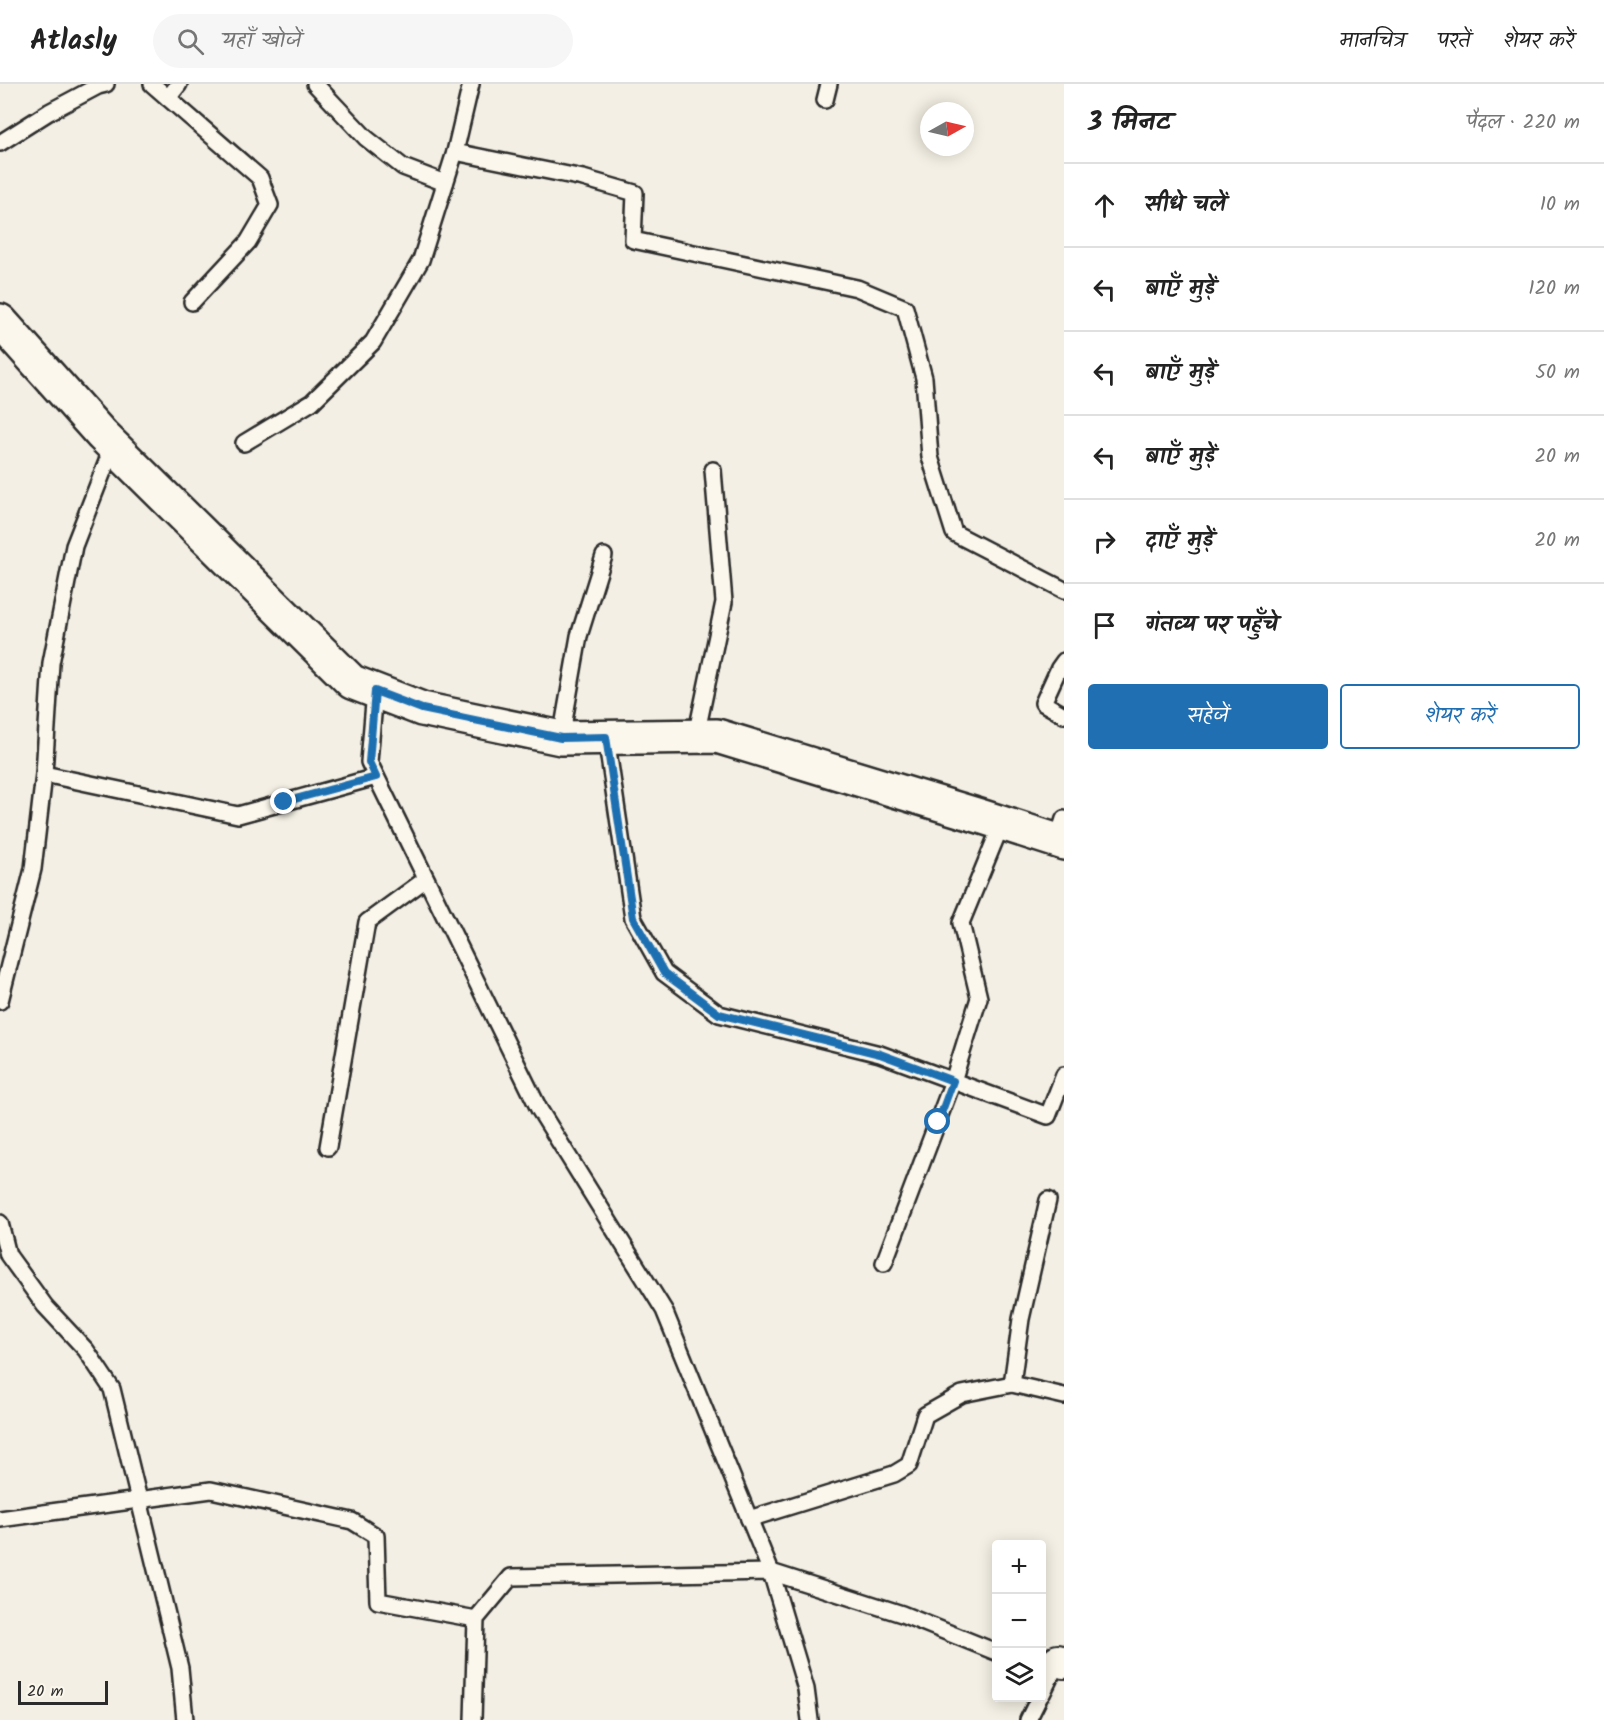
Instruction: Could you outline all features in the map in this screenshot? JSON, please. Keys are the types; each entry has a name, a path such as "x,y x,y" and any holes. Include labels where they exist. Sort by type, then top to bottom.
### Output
{"street":[{"path":"0,321 113,446 352,682 422,709 561,738 717,736 1002,823 1062,834"}],"lane":[{"path":"0,144 49,112 106,84"},
{"path":"152,84 260,178 270,205 248,242 192,302"},
{"path":"168,98 179,84"},
{"path":"315,84 366,138 403,167 445,183"},
{"path":"244,443 312,402 373,342 421,260 454,152 471,84"},
{"path":"825,100 829,84"},
{"path":"454,152 583,178 635,193 633,240 857,288 905,308 924,378 930,457 954,532 1064,590"},
{"path":"0,1001 33,868 44,774 51,663 74,546 113,446"},
{"path":"696,736 724,602 713,470"},
{"path":"561,738 579,636 604,556"},
{"path":"1064,661 1042,703 1064,715"},
{"path":"375,691 369,762 539,1108 664,1310 771,1572 806,1689 810,1720"},
{"path":"606,737 633,918 664,973 719,1014 880,1054 1048,1116 1064,1075"},
{"path":"44,774 238,814 376,777"},
{"path":"884,1263 953,1081 979,998 961,923 1002,823"},
{"path":"328,1147 368,922 426,879"},
{"path":"1012,1384 1021,1319 1048,1200"},
{"path":"0,1223 8,1256 45,1305 86,1350 112,1389 180,1668 185,1720"},
{"path":"749,1519 894,1474 909,1465 925,1415 962,1394 1012,1384 1064,1396"},
{"path":"0,1519 211,1490 352,1521 376,1536 378,1601 476,1619"},
{"path":"473,1720 476,1619 511,1577 771,1572 902,1614 992,1650"},
{"path":"1046,1684 1056,1663"},
{"path":"1028,1720 1037,1702"}],"route":[{"path":"284,802 376,777 369,762 375,691 422,709 561,738 606,737 633,918 664,973 719,1014 880,1054 953,1081 938,1122"}]}
